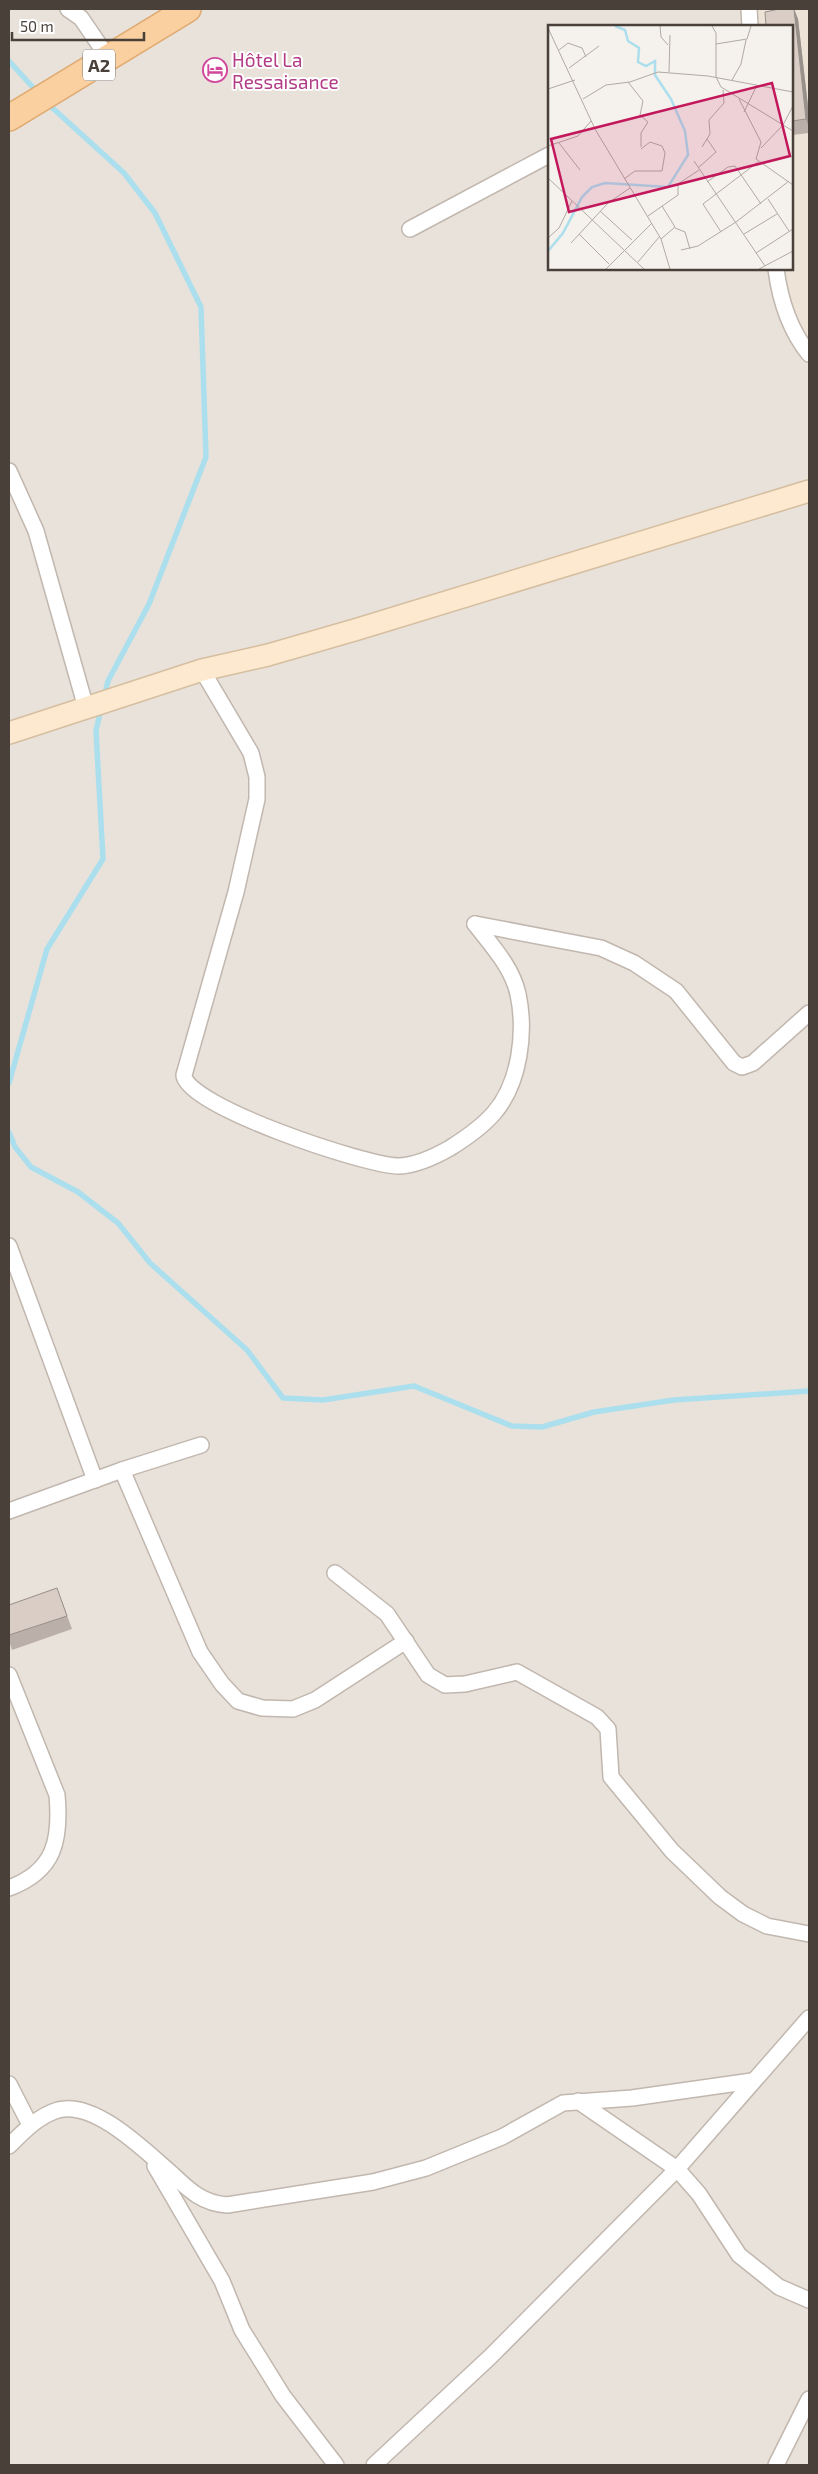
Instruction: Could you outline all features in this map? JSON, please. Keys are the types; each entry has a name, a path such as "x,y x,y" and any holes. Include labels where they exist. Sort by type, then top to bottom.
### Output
{"main road":[{"name":"A2","path":"9,118 188,9"}],"street":[{"path":"68,9 81,18 109,58"},
{"path":"749,9 750,25"},
{"path":"410,229 548,156"},
{"path":"776,270 779,290 788,320 799,341 809,354"},
{"path":"9,471 36,531 86,708"},
{"path":"9,733 202,670 268,655 367,626 809,492"},
{"path":"202,670 251,753 257,777 257,799 247,850 184,1075 184,1081 188,1086 203,1096 219,1105 315,1146 369,1162 401,1166 422,1161 468,1137 494,1113 507,1093 516,1067 522,1034 518,994 507,966 475,924 601,948 634,963 676,991 734,1063 742,1067 753,1063 809,1013"},
{"path":"9,1246 95,1480"},
{"path":"9,1511 122,1470 201,1445"},
{"path":"122,1470 200,1652 222,1684 238,1701 262,1708 293,1709 315,1700 406,1642"},
{"path":"336,1572 387,1614 428,1675 445,1685 466,1684 517,1672 597,1717 608,1729 611,1777 672,1851 720,1897 743,1914 767,1926 809,1934"},
{"path":"9,1676 57,1795 59,1816 56,1845 43,1868 9,1888"},
{"path":"374,2465 490,2357 677,2169 809,2018"},
{"path":"9,2146 30,2125 58,2110 77,2109 92,2113 149,2154 199,2198 213,2204 244,2204 373,2182 426,2168 502,2137 563,2103 632,2098 752,2081"},
{"path":"9,2084 30,2125"},
{"path":"578,2101 677,2169 699,2194 739,2254 779,2287 809,2300"},
{"path":"149,2154 222,2281 248,2338 283,2396 336,2465"},
{"path":"776,2465 809,2398"}],"shaded area":[{"path":"9,9 809,9 809,2465 9,2465"},
{"path":"758,9 809,9 809,343 788,320 783,270 793,270 793,25 759,25"}],"building":[{"path":"779,9 794,9 806,119 793,121 793,25 766,25 765,12"},
{"path":"57,1588 67,1616 9,1635 9,1605"}],"waterway":[{"path":"9,61 38,93"},
{"path":"46,102 124,173 155,213 201,307 206,457 149,604 108,681 104,697"},
{"path":"9,1083 47,949 103,859 96,731 101,709"},
{"path":"9,1132 15,1147 31,1167 78,1192 118,1223 150,1263 247,1350 283,1398 323,1400 414,1386 512,1426 542,1427 594,1412 674,1400 809,1391"}],"place":[{"name":"Hôtel La Ressaisance","path":"215,70"}]}
